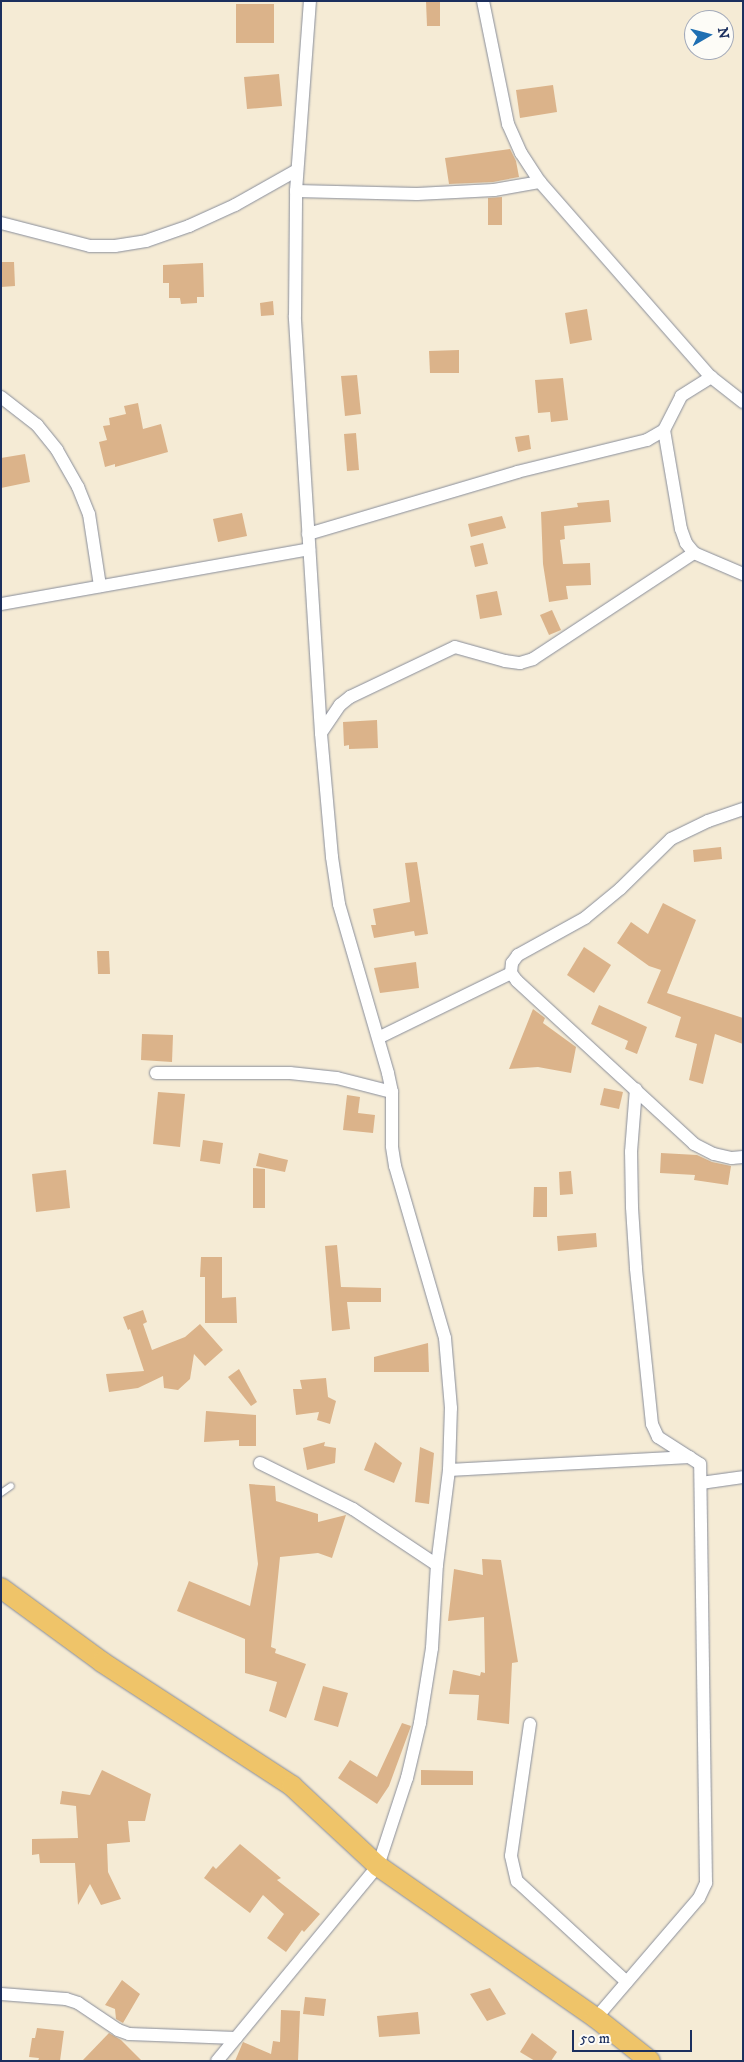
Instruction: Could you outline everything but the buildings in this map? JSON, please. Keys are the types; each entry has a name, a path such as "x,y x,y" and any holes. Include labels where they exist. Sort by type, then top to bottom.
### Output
{"main road":[{"path":"1,1588 102,1662 292,1786 378,1866 596,2018 650,2061"}],"street":[{"path":"217,2061 378,1866 407,1778 420,1723 432,1648 437,1565 449,1470 451,1408 445,1338 395,1166 392,1146 392,1092 380,1037 340,904 332,857 321,733 295,316 297,170 310,1"},
{"path":"483,1 508,124 521,153 540,182 711,377 743,402"},
{"path":"1,223 90,246 115,246 146,241 189,226 235,205 297,170"},
{"path":"296,191 417,194 494,190 540,182"},
{"path":"308,534 517,472 647,440 664,430 681,396 711,377"},
{"path":"1,397 37,425 56,450 78,487 89,514 100,586"},
{"path":"664,430 681,529 694,553 743,574"},
{"path":"1,604 309,549"},
{"path":"321,733 340,705 350,697 455,647 505,661 520,663 533,659 694,553"},
{"path":"743,809 708,821 671,839 620,889 585,918 518,955 512,963 511,973 517,981 694,1144 714,1154 732,1158 743,1157"},
{"path":"380,1037 511,973"},
{"path":"156,1073 290,1073 337,1078 392,1092"},
{"path":"596,2018 700,1898 706,1882 702,1483 700,1464 658,1437 652,1424 636,1268 632,1207 631,1152 636,1089"},
{"path":"449,1470 690,1457"},
{"path":"260,1463 353,1509 437,1565"},
{"path":"702,1483 743,1477"},
{"path":"530,1724 511,1856 518,1881 627,1982"},
{"path":"1,1994 66,1999 78,2003 118,2030 129,2034 236,2038"}],"lane":[{"path":"1,1493 11,1486"}]}
